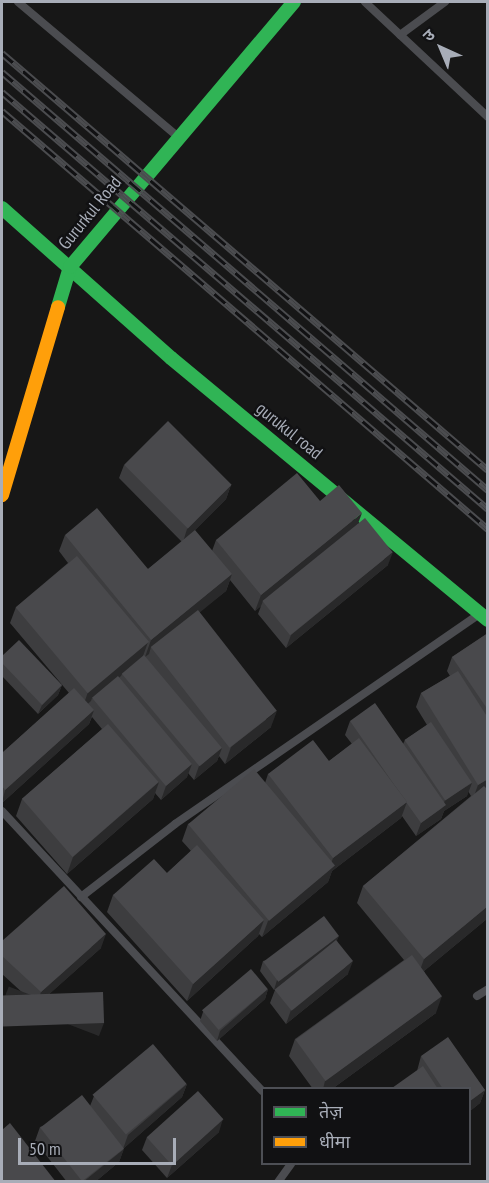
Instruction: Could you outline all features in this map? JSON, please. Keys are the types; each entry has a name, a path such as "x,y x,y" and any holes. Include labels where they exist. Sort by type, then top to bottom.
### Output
{"street":[{"name":"Gururkul Road","path":"2,495 59,287 70,267 176,135 294,2"},
{"name":"gurukul road","path":"2,208 171,358 484,616"}],"lane":[{"path":"18,2 176,135"},
{"path":"366,2 488,117"},
{"path":"400,34 445,2"},
{"path":"81,897 175,824 484,616"},
{"path":"2,811 261,1090"},
{"path":"477,996 488,989"},
{"path":"278,1182 290,1165"}],"building":[{"path":"168,421 232,485 188,528 124,465"},
{"path":"297,473 320,501 339,485 362,513 261,595 216,540"},
{"path":"97,508 148,569 195,530 232,574 151,640 65,535"},
{"path":"365,518 393,552 290,635 262,601"},
{"path":"77,556 149,642 88,693 16,607"},
{"path":"198,610 277,711 230,748 151,647"},
{"path":"488,633 488,710 452,657"},
{"path":"19,640 62,685 42,705 2,663 2,656"},
{"path":"144,655 222,748 200,766 122,674"},
{"path":"458,671 488,718 488,779 478,785 421,693"},
{"path":"118,676 192,764 166,786 92,698"},
{"path":"74,688 94,710 5,790 2,786 2,753"},
{"path":"375,703 446,805 421,823 350,721"},
{"path":"431,722 472,783 445,800 404,740"},
{"path":"108,724 159,782 72,857 22,799"},
{"path":"359,738 407,802 333,858 268,774 313,740 329,761"},
{"path":"254,769 335,866 269,921 188,824"},
{"path":"484,786 488,790 488,906 424,959 363,886"},
{"path":"197,845 264,920 193,984 113,895 154,859 167,873"},
{"path":"64,886 106,934 41,992 2,956 2,941"},
{"path":"324,916 339,936 278,982 263,962"},
{"path":"336,940 353,961 292,1011 275,990"},
{"path":"412,955 442,996 325,1081 296,1040"},
{"path":"251,969 268,989 219,1030 202,1010"},
{"path":"103,992 104,1023 3,1027 2,996"},
{"path":"448,1037 485,1090 471,1100 471,1087 442,1087 421,1056"},
{"path":"153,1044 186,1084 126,1135 92,1095"},
{"path":"423,1066 437,1087 393,1087"},
{"path":"198,1091 223,1119 172,1165 147,1137"},
{"path":"82,1095 124,1149 82,1181 40,1128"},
{"path":"10,1123 56,1182 2,1182 2,1130"}],"railway":[{"path":"2,53 488,470"},
{"path":"2,72 488,490"},
{"path":"2,92 488,509"},
{"path":"2,111 488,529"}],"traffic: fast":[{"path":"58,307 70,267 294,2"},
{"path":"2,208 171,358 488,620"}],"traffic: slow":[{"path":"2,495 58,307"}]}
